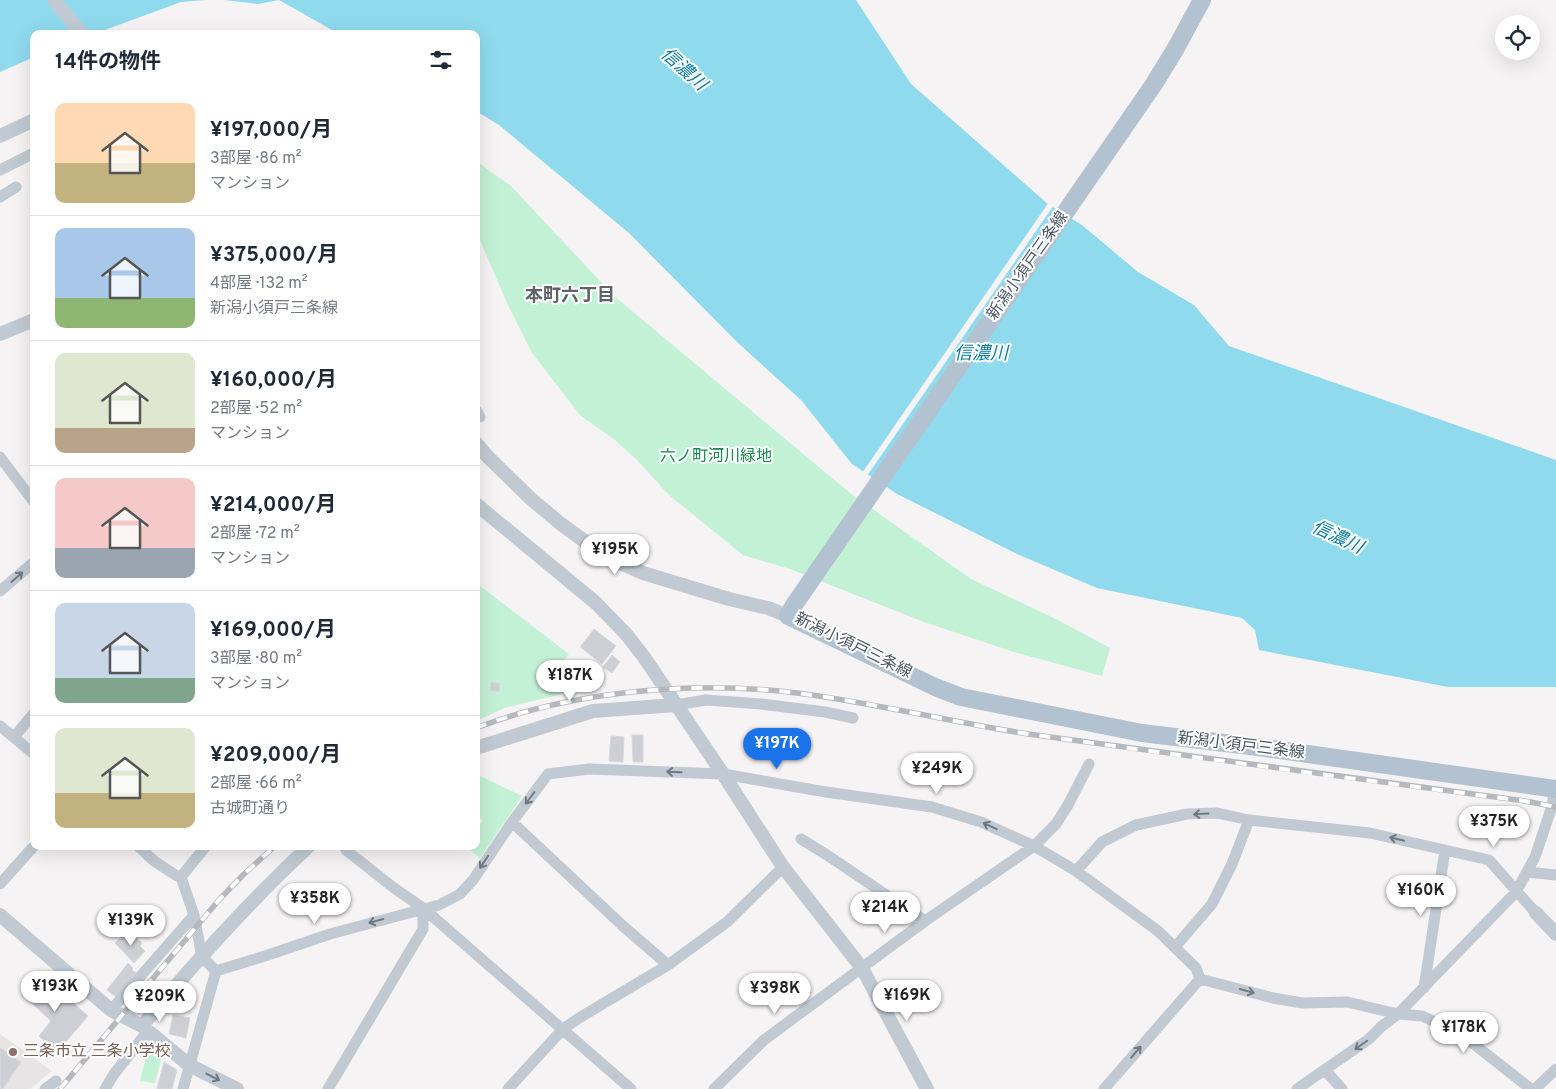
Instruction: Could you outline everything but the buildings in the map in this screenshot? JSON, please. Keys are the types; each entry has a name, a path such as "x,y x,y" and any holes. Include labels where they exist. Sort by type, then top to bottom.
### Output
{"main road":[{"name":"新潟小須戸三条線","path":"1202,0 1176,48 1126,125 791,610 935,686 961,697 1142,733 1258,747 1555,789"}],"street":[{"path":"54,0 79,30"},
{"path":"0,136 30,122"},
{"path":"0,170 30,155"},
{"path":"0,197 16,188"},
{"path":"0,334 30,322"},
{"path":"480,448 530,498 605,556 643,573 729,599 768,608 791,610"},
{"path":"1,461 30,497"},
{"path":"480,507 596,603 644,657 783,867 862,968 927,1089"},
{"path":"0,591 30,565"},
{"path":"480,747 593,711 676,705 706,700 761,704 825,712 853,718"},
{"path":"14,737 30,719"},
{"path":"0,726 30,751"},
{"path":"714,1089 764,1040 924,922 1034,846 1056,824 1089,764"},
{"path":"216,972 330,934 439,905 460,894 473,880 512,822 548,774 589,769 723,774 826,792 932,807 981,822 1034,846 1076,871 1158,930 1196,968 1200,979"},
{"path":"1297,1089 1369,1039 1398,1014 1516,892 1536,857 1552,806 1555,789"},
{"path":"1076,871 1102,842 1136,825 1187,814 1217,813 1250,820 1370,833 1489,860 1556,934"},
{"path":"1175,947 1212,904 1232,864 1250,820"},
{"path":"512,822 623,926 668,964"},
{"path":"801,839 924,922"},
{"path":"0,884 30,850"},
{"path":"142,850 154,861 176,876 181,877"},
{"path":"181,877 203,850"},
{"path":"105,1089 145,1029 202,957 281,872 305,850"},
{"path":"346,850 423,908 631,1089"},
{"path":"1424,988 1445,850"},
{"path":"508,1089 563,1029 668,964 727,922 783,867"},
{"path":"1527,872 1556,875"},
{"path":"181,877 194,915 202,957 216,972"},
{"path":"328,1089 423,929 423,908"},
{"path":"0,915 111,1010 145,1029 189,1065 238,1089"},
{"path":"111,1010 194,915"},
{"path":"183,1089 216,972"},
{"path":"1200,979 1273,998 1302,1003 1347,1002 1398,1014 1422,1016 1461,1034 1531,1089"},
{"path":"1104,1089 1200,979"},
{"path":"1325,1070 1342,1089"},
{"path":"1535,1089 1556,1070"},
{"path":"45,1089 56,1081"}],"shaded area":[{"name":"三条市立 三条小学校","path":"0,1034 52,1071 30,1089 0,1089"}],"green space":[{"name":"六ノ町河川緑地","path":"480,164 511,186 614,296 850,493 971,579 1056,619 1110,648 1102,676 1014,652 924,622 790,569 743,555 669,495 637,460 615,440 581,416 532,353 507,303 480,240"},
{"path":"480,586 569,654 560,666 558,674 574,691 504,708 480,719"},
{"path":"480,776 522,796 480,858 470,850 480,850 480,824 483,820 480,818"},
{"path":"148,1050 161,1060 155,1083 140,1081"}],"water":[{"path":"0,0 206,0 181,2 105,30 30,30 30,59 0,72"},
{"path":"225,0 279,0 258,4"},
{"name":"信濃川","path":"279,0 856,0 911,84 1049,205 1082,225 1138,272 1194,305 1229,346 1556,460 1556,687 1448,687 1259,650 1255,630 1242,618 1097,588 1017,554 897,494 852,464 801,400 737,342 629,233 499,125 480,113 480,30 332,30"}],"pier":[{"path":"1049,202 1054,205 867,476 862,473"}],"railway":[{"path":"480,727 513,715 593,697 676,689 758,689 855,702 1028,734 1525,801 1556,807"},
{"path":"60,1089 218,901 271,850"}],"place":[{"name":"三条市立 三条小学校","path":"13,1052"}],"district":[{"name":"本町六丁目","path":"570,296"}]}
